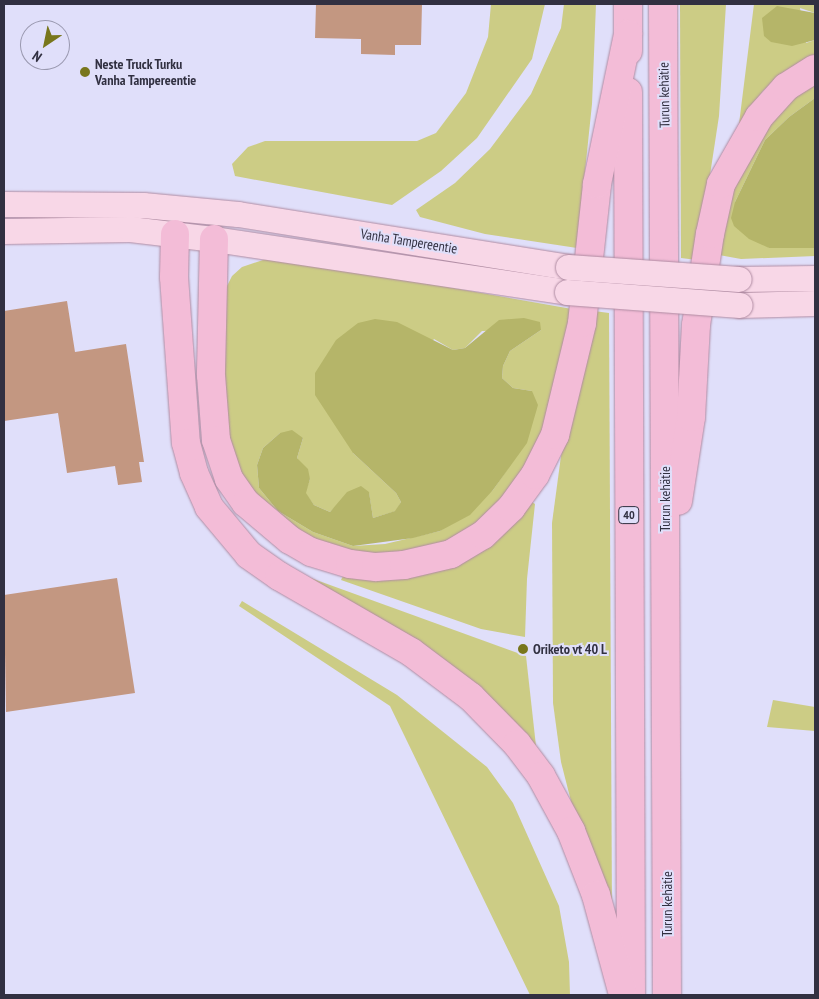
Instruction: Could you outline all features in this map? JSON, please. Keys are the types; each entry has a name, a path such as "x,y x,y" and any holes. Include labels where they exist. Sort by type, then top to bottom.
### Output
{"highway":[{"name":"40","path":"628,4 631,995"},
{"name":"Turun kehätie","path":"664,4 667,995"},
{"path":"214,239 211,375 216,440 230,479 246,503 290,540 317,554 350,564 376,567 404,566 451,554 483,535 511,508 535,475 555,435 582,323 597,184 628,34"},
{"path":"665,584 691,417 696,326 710,234 721,184 759,117 786,87 815,69"},
{"path":"175,234 174,277 186,442 194,473 209,507 236,542 262,564 412,652 452,681 488,713 526,756 555,799 583,860 624,995"}],"main road":[{"name":"Vanha Tampereentie","path":"4,204 74,202 194,209 568,267 739,279 815,278"},
{"path":"175,234 194,209 214,239"},
{"name":"Vanha Tampereentie","path":"4,231 130,229 214,239 567,292 740,305 815,304"}],"shaded area":[{"path":"491,4 545,4 532,59 477,138 441,171 392,205 235,176 232,164 248,147 265,141 417,141 436,133 466,93 488,37"},
{"path":"564,4 596,4 592,104 577,248 485,234 420,217 416,210 455,183 490,149 531,94 561,28"},
{"path":"680,4 726,4 719,116 697,260 681,258"},
{"path":"754,4 815,4 815,13 800,8 806,43 815,40 815,54 785,72 763,91 739,124"},
{"path":"777,6 815,13 815,40 792,46 771,42 764,36 762,18"},
{"path":"815,79 815,98 789,117 765,140 735,202 769,248 815,248 815,256 741,259 719,255 734,182 764,123"},
{"path":"815,98 815,248 769,248 749,239 734,226 731,218 735,202 765,140 789,117"},
{"path":"269,258 285,258 572,309 550,426 504,508 420,556 323,550 259,503 232,457 222,408 226,288 232,276 242,267","holes":["541,330 510,351 503,366 502,378 513,388 532,391 509,467 493,490 440,531 385,544 353,546 313,532 278,511 259,488 257,465 263,448 280,433 303,438 297,458 310,479 305,493 314,505 330,512 337,505 369,493 373,518 396,511 401,502 396,493 353,453 434,339 453,350 465,348 482,331"]},
{"path":"594,311 609,313 612,916 573,809 561,762 553,703 552,523 561,456"},
{"path":"524,318 540,322 541,330 510,351 503,366 502,378 513,388 532,391 538,405 527,443 493,490 470,515 440,531 413,538 353,546 313,532 278,511 259,488 257,465 263,448 280,433 292,430 303,438 297,458 308,469 310,479 306,493 314,505 330,512 347,492 361,486 369,492 373,518 395,511 401,502 396,493 353,453 315,395 315,373 336,340 358,323 375,319 397,322 453,350 465,348 499,320"},
{"path":"532,502 535,504 527,579 525,637 481,629 341,580 343,576 382,580"},
{"path":"308,577 526,656 537,755"},
{"path":"242,601 397,695 487,767 513,803 559,906 569,962 570,995 530,995 390,706 239,606"},
{"path":"773,700 815,707 815,731 767,727"}],"building":[{"path":"316,4 422,4 421,45 395,45 395,55 361,54 361,39 315,38"},
{"path":"67,301 75,352 126,344 144,462 139,462 142,482 118,485 115,466 67,473 58,413 4,421 4,311"},
{"path":"117,578 135,693 6,712 4,595"}],"place":[{"name":"Neste Truck Turku Vanha Tampereentie","path":"85,72"},
{"name":"Oriketo vt 40 L","path":"523,649"}]}
